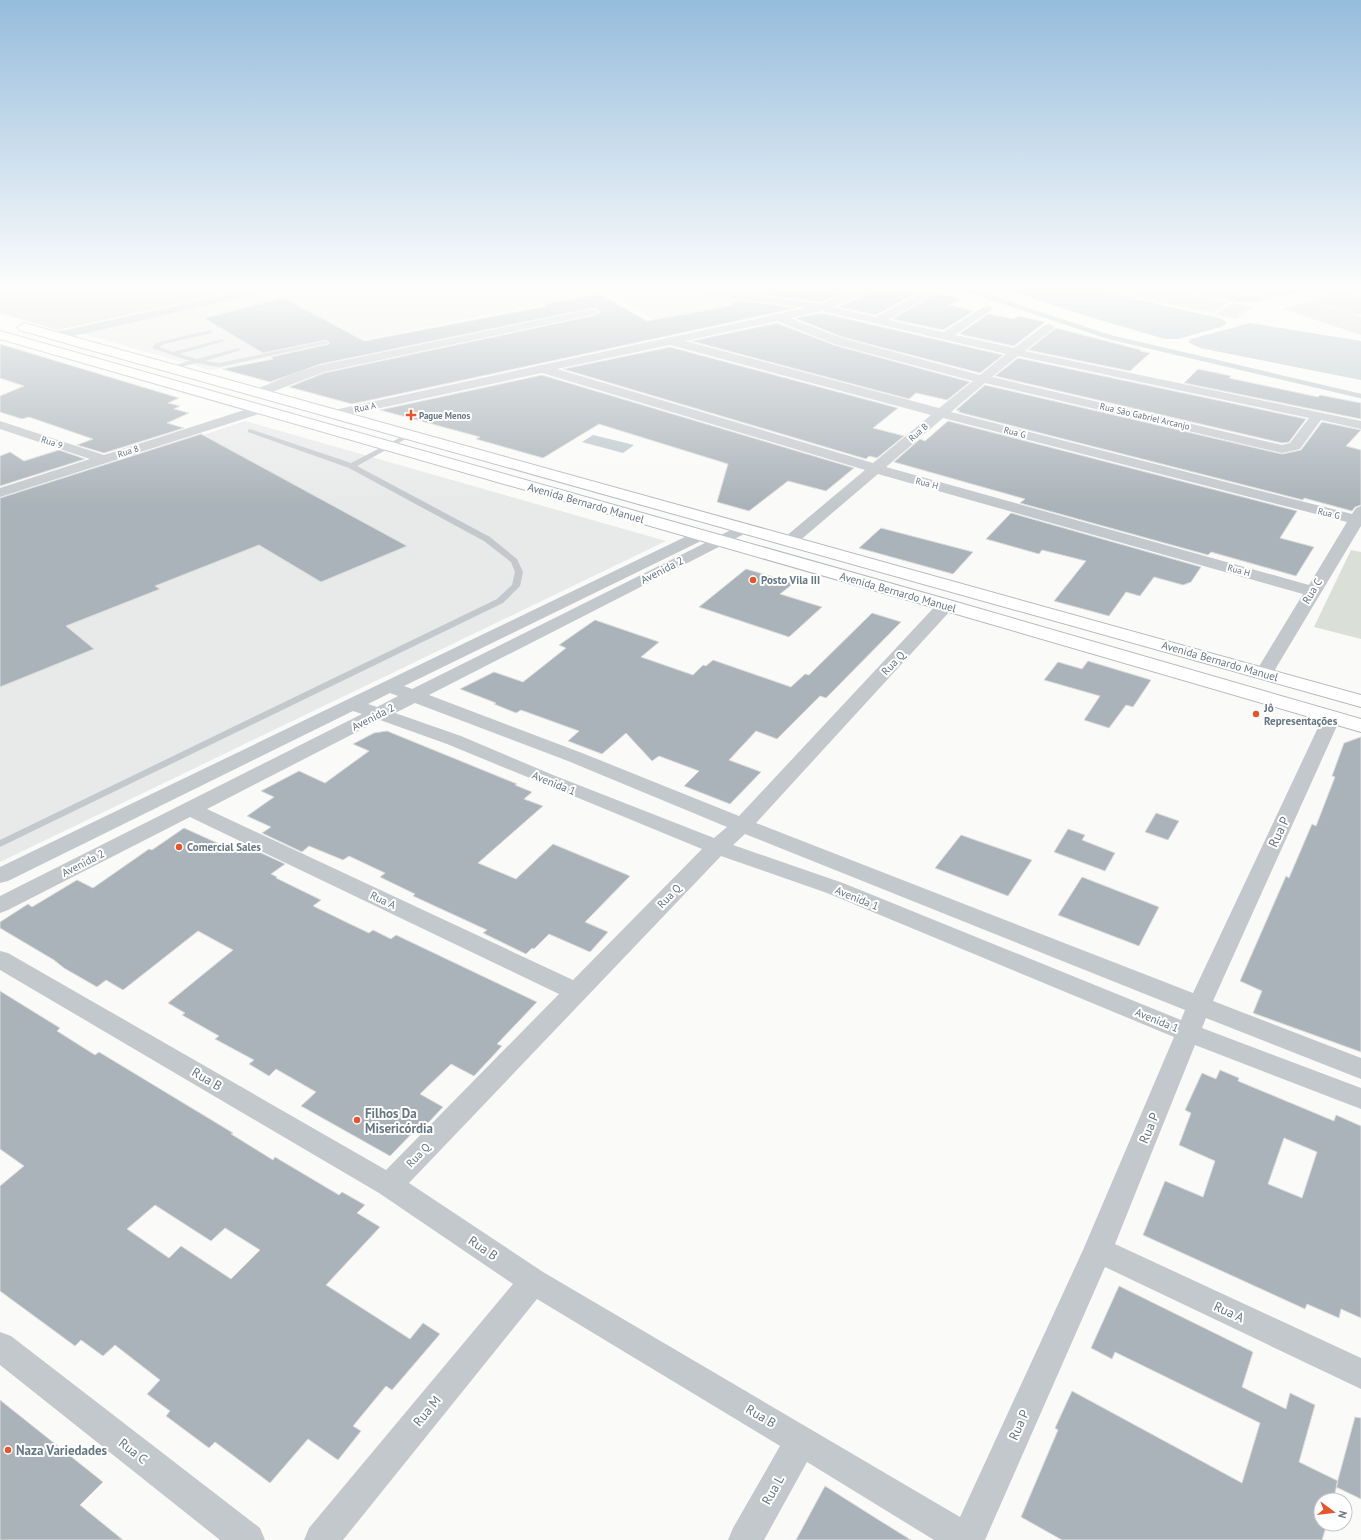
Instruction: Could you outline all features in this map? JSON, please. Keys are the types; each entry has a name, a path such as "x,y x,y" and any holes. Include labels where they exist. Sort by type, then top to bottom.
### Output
{"main road":[{"name":"Avenida Bernardo Manuel","path":"92,362 946,605 1361,726"},
{"name":"Avenida Bernardo Manuel","path":"148,362 791,540 1361,701"}],"street":[{"path":"259,393 302,375 321,369 355,362"},
{"name":"Rua A","path":"334,414 575,362"},
{"name":"Rua G","path":"749,362 940,412 1359,517"},
{"name":"Rua São Gabriel Arcanjo","path":"917,362 981,379 1282,449 1295,446 1317,416"},
{"name":"Rua B","path":"791,540 877,469 940,412 1002,362"},
{"path":"1061,362 1361,425"},
{"name":"Rua H","path":"543,369 877,469 1312,591"},
{"name":"Rua 8","path":"0,493 257,410"},
{"name":"Rua 9","path":"0,425 103,459"},
{"name":"Rua C","path":"1264,673 1312,591 1359,517"},
{"name":"Avenida 2","path":"0,876 388,686 701,536 736,525"},
{"name":"Avenida 2","path":"0,906 719,541 736,525"},
{"name":"Rua Q","path":"389,1185 717,847 742,825 946,605"},
{"path":"388,686 575,757 742,825 1361,1070"},
{"name":"Avenida 1","path":"351,704 454,740 546,780 717,847 835,888 1189,1033 1361,1098"},
{"name":"Rua P","path":"966,1540 1098,1250 1199,1006 1332,717"},
{"name":"Rua A","path":"190,809 576,992"},
{"name":"Rua B","path":"0,958 389,1185 533,1282 801,1440 966,1540"},
{"name":"Rua A","path":"1098,1250 1361,1374"},
{"name":"Rua M","path":"321,1540 533,1282"},
{"name":"Rua C","path":"0,1346 248,1540"},
{"name":"Rua L","path":"745,1540 801,1440"}],"lane":[{"path":"169,368 194,362"},
{"path":"202,362 215,364 236,362"},
{"path":"0,844 500,601 516,586 519,572 514,561 487,539 352,466 250,432"},
{"path":"352,466 410,435"}],"shaded area":[{"path":"181,362 251,362 210,370"},
{"path":"1270,362 1361,362 1361,380"},
{"path":"245,421 666,541 0,862 0,503"},
{"path":"593,435 634,445 623,453 582,442"},
{"path":"1351,550 1361,552 1361,639 1314,627"}],"building":[{"path":"0,362 59,362 179,398 168,403 180,406 174,409 189,413 167,423 184,428 104,453 77,445 93,439 29,417 22,419 0,412 0,396 24,386 0,378"},
{"path":"258,362 331,362 270,382 222,369"},
{"path":"376,362 547,362 352,404 289,387 324,373"},
{"path":"598,362 726,362 898,408 873,428 904,436 877,458 869,456 866,459 563,369"},
{"path":"769,362 896,362 970,382 947,400 916,393 909,399"},
{"path":"937,362 994,362 980,373"},
{"path":"1013,362 1036,362 1306,419 1289,442 1282,443 995,376"},
{"path":"1086,362 1140,362 1130,371"},
{"path":"1198,369 1231,376 1229,378 1318,397 1320,395 1361,403 1361,419 1184,383"},
{"path":"542,375 854,468 826,491 788,481 749,511 717,502 728,464 599,424 543,458 476,439 480,437 380,410"},
{"path":"985,385 1282,454 1301,450 1322,422 1361,430 1346,446 1361,450 1361,505 1355,507 1352,511 1304,498 1303,500 958,412 960,411 956,410"},
{"path":"948,421 1297,511 1280,538 1314,547 1296,576 1211,552 1208,555 1020,503 1025,499 894,462 920,439 925,441"},
{"path":"201,434 407,546 321,582 259,545 155,586 160,589 66,626 94,649 0,687 0,498"},
{"path":"59,450 85,459 0,486 0,456 10,452 24,461"},
{"path":"1011,513 1201,567 1191,582 1183,585 1154,577 1140,596 1126,592 1109,616 1054,601 1086,561 1042,550 1039,554 986,539"},
{"path":"881,528 973,552 953,574 859,548"},
{"path":"746,569 794,583 780,594 822,607 789,637 699,607"},
{"path":"872,613 901,622 826,698 820,696 777,739 756,731 729,760 761,772 730,804 684,786 699,771 659,756 652,761 626,733 602,754 568,741 579,731 521,710 516,713 494,704 496,703 460,689 494,672 523,682 566,648 559,645 595,620 659,642 641,657 693,675 703,665 706,666 713,660 791,687 805,674 809,675"},
{"path":"1088,661 1151,680 1133,707 1126,705 1109,728 1084,720 1100,696 1044,680 1058,662 1082,669"},
{"path":"387,731 517,784 515,785 532,792 524,799 543,806 478,863 516,879 553,844 630,876 585,922 608,932 590,952 549,934 534,949 532,948 526,954 483,933 487,930 413,896 415,894 380,877 385,873 349,856 343,860 309,846 302,852 262,833 271,827 247,816 274,797 261,791 299,771 325,783 369,751 353,744 374,733"},
{"path":"1361,737 1361,1052 1253,1013 1262,991 1240,981 1286,876 1289,878 1312,824 1316,826 1335,777 1332,776 1344,743"},
{"path":"1156,813 1179,821 1168,840 1145,832"},
{"path":"184,828 235,851 244,845 285,864 271,874 277,877 276,878 321,900 313,906 369,933 373,930 391,939 396,935 537,1002 497,1044 502,1046 474,1076 451,1064 420,1094 443,1107 428,1123 424,1121 390,1156 301,1106 316,1092 276,1069 269,1076 249,1064 254,1060 215,1039 219,1036 182,1015 185,1013 168,1003 233,950 198,931 123,990 106,980 97,987 0,928 0,922 28,904 32,907 77,880 93,888 149,849 152,850"},
{"path":"1068,829 1085,835 1082,840 1115,853 1105,871 1054,852"},
{"path":"961,835 1032,860 1008,896 935,868"},
{"path":"1082,877 1159,907 1139,946 1058,915"},
{"path":"0,991 60,1028 57,1031 95,1055 99,1052 233,1133 231,1134 273,1160 275,1157 339,1195 342,1192 365,1205 357,1213 380,1227 326,1285 410,1339 423,1323 440,1334 392,1390 386,1386 353,1426 361,1431 338,1460 308,1439 270,1483 215,1442 209,1448 166,1416 170,1411 147,1394 160,1380 115,1345 103,1356 81,1340 75,1346 0,1291 0,1186 24,1166 0,1149","holes":["155,1205 211,1241 225,1228 260,1250 231,1279 181,1246 169,1258 127,1229"]},
{"path":"1220,1070 1239,1078 1238,1081 1334,1121 1336,1115 1361,1126 1361,1318 1341,1309 1339,1318 1307,1304 1305,1309 1143,1235 1165,1181 1203,1197 1215,1161 1179,1145 1191,1113 1185,1110 1202,1073 1216,1079","holes":["1284,1138 1317,1152 1302,1198 1268,1184"]},
{"path":"1119,1286 1253,1352 1242,1387 1286,1409 1290,1393 1315,1405 1299,1462 1338,1481 1335,1492 1313,1492 1313,1532 1324,1532 1322,1540 1062,1540 1021,1517 1058,1430 1055,1428 1072,1391 1242,1483 1260,1423 1115,1352 1112,1359 1091,1348"},
{"path":"0,1400 103,1482 80,1505 123,1540 0,1540"},
{"path":"1355,1417 1361,1418 1361,1499 1353,1495 1353,1492 1346,1492 1336,1487"},
{"path":"825,1486 874,1517 911,1540 796,1540"}],"waterway":[{"path":"1215,362 1361,396"}],"place":[{"name":"Pague Menos","path":"411,415"},
{"name":"Posto Vila III","path":"753,580"},
{"name":"Jô Representações","path":"1256,714"},
{"name":"Comercial Sales","path":"179,847"},
{"name":"Filhos Da Misericórdia","path":"357,1120"},
{"name":"Naza Variedades","path":"8,1450"}]}
